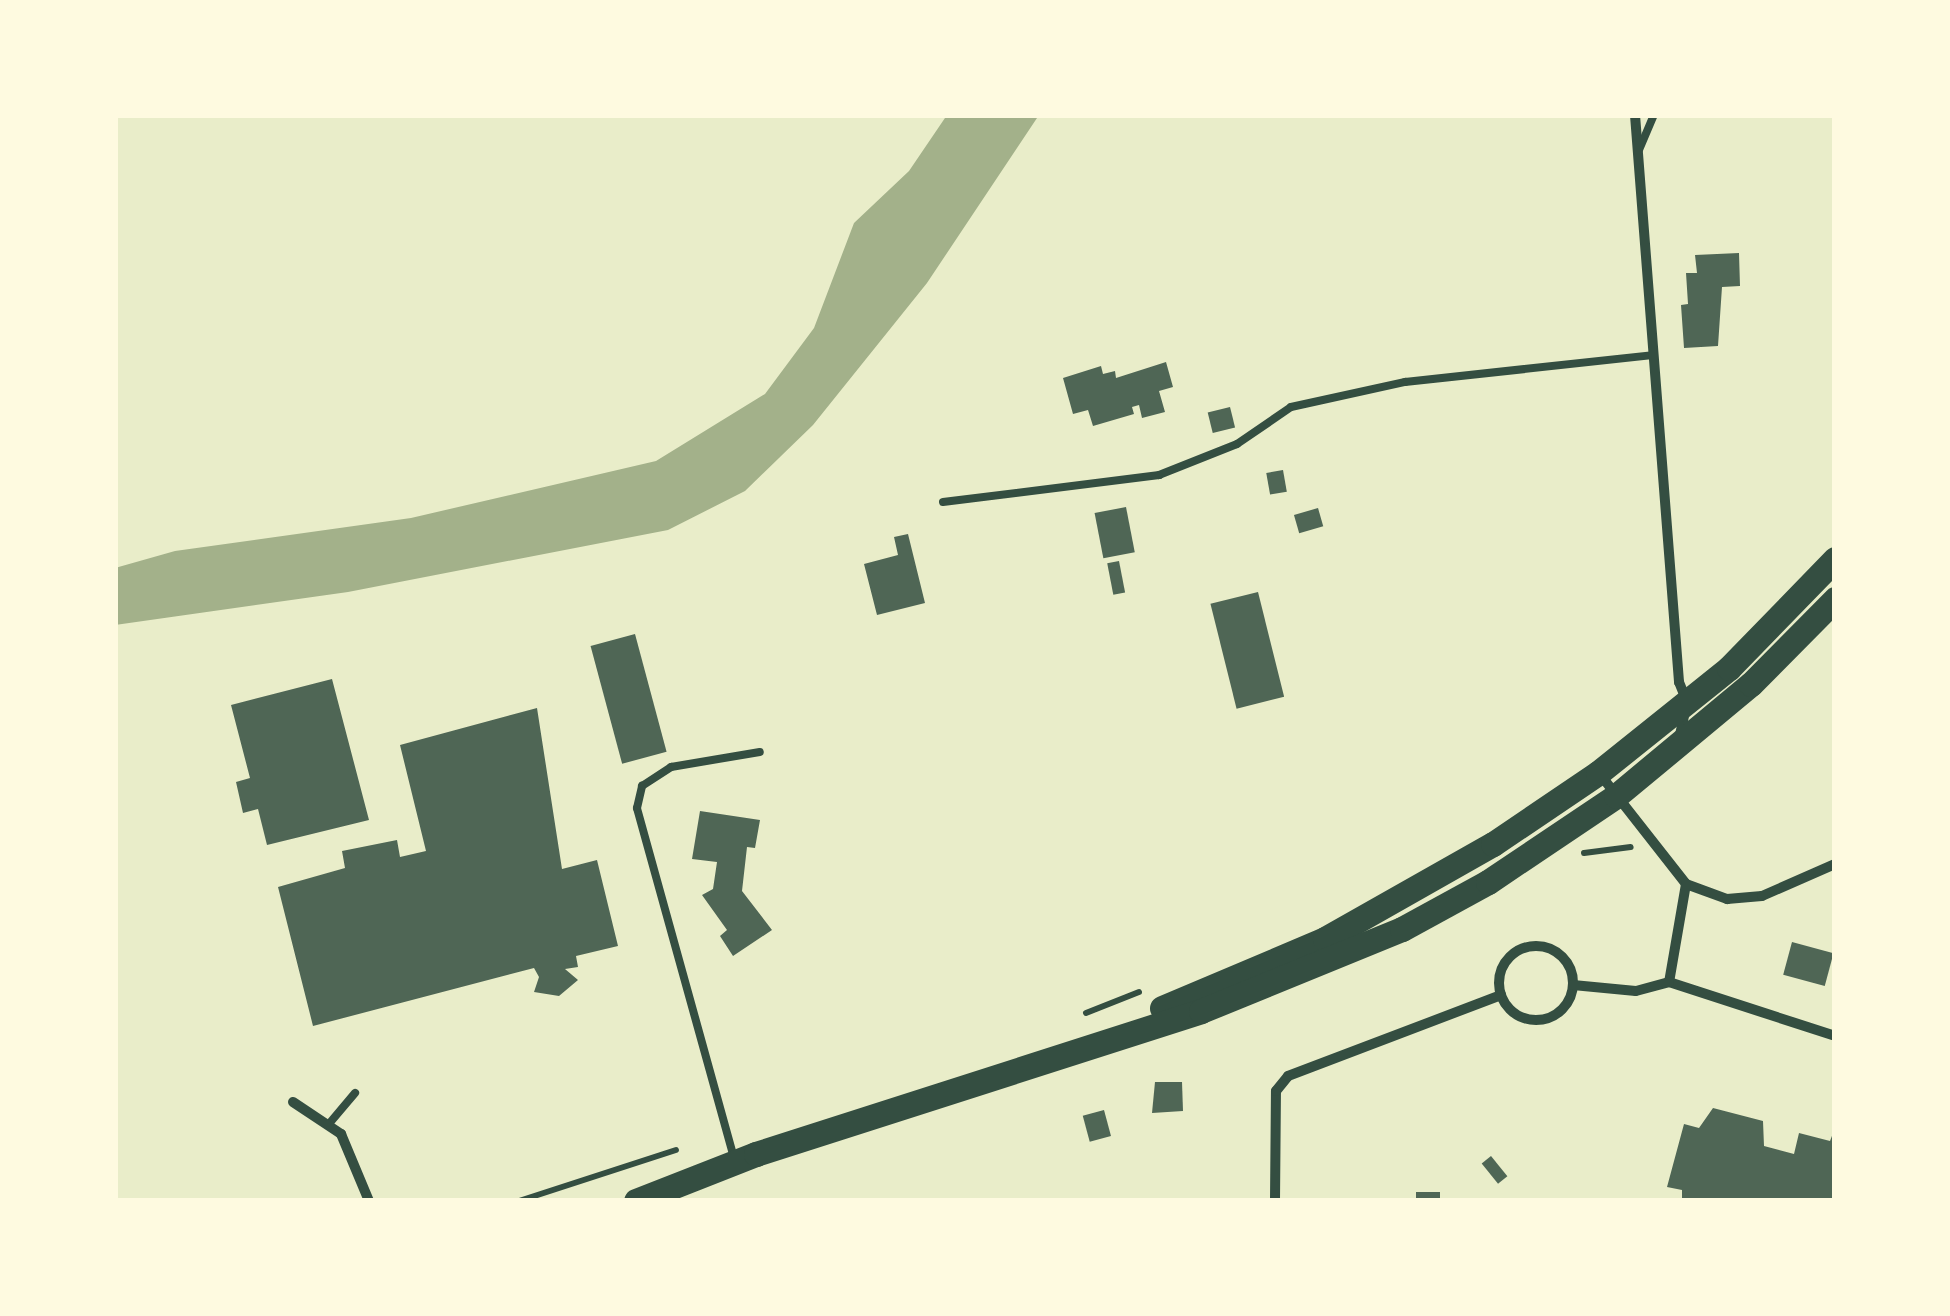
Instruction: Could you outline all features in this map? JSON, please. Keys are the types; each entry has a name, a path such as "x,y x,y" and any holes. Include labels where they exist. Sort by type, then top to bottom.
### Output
{"main road":[{"path":"1061,1052 1325,939 1493,844 1598,773 1687,702 1835,559"},
{"path":"636,1201 735,1162 1061,1052 1201,1011 1402,930 1488,882 1616,796 1835,599"}],"street":[{"path":"1634,115 1679,682 1687,702 1677,745"},
{"path":"1598,773 1686,884 1727,899 1762,896 1835,864"},
{"path":"1669,982 1686,884"},
{"path":"1526,947 1560,954 1573,985 1564,1008 1542,1020 1517,1014 1501,995 1506,960 1526,947"},
{"path":"1573,985 1636,991 1669,982 1835,1036"},
{"path":"1275,1201 1276,1091 1288,1076 1501,995"},
{"path":"294,1102 341,1134 369,1201"}],"lane":[{"path":"1638,154 1654,115"},
{"path":"943,502 1158,475 1237,444 1291,407 1405,382 1653,354"},
{"path":"735,1162 637,808 642,786 671,767 760,752"},
{"path":"328,1125 355,1093"}],"path":[{"path":"1082,1015 1148,988"},
{"path":"519,1201 728,1133"}],"shaded area":[{"path":"947,115 1039,115 927,283 813,425 745,491 668,530 348,592 115,625 115,568 175,551 411,518 656,461 765,394 814,328 854,223 909,171"}],"building":[{"path":"1739,253 1740,286 1722,287 1718,346 1684,348 1681,305 1688,304 1686,273 1697,273 1695,255"},
{"path":"1166,362 1173,387 1159,391 1165,412 1142,418 1139,405 1132,407 1134,414 1093,426 1088,410 1073,414 1063,378 1101,366 1103,374 1115,371 1116,378"},
{"path":"1230,407 1235,427 1213,433 1208,413"},
{"path":"1283,470 1287,492 1270,495 1266,473"},
{"path":"1126,507 1135,552 1103,558 1095,513"},
{"path":"1318,508 1323,526 1299,533 1294,515"},
{"path":"908,534 925,603 877,615 864,564 898,555 894,537"},
{"path":"1119,561 1125,592 1113,595 1107,563"},
{"path":"1258,592 1284,697 1237,709 1210,604"},
{"path":"635,634 667,752 622,764 591,646"},
{"path":"332,679 369,820 267,845 258,809 243,813 236,782 250,778 231,705"},
{"path":"537,708 562,869 597,860 618,946 576,956 578,967 565,969 578,980 559,996 534,992 539,977 534,968 313,1026 278,887 345,868 342,851 397,840 400,857 426,851 400,745"},
{"path":"700,811 760,820 755,848 747,847 742,891 772,930 733,956 720,936 727,930 702,895 713,889 717,862 692,859"},
{"path":"1792,942 1834,953 1825,986 1783,975"},
{"path":"1155,1082 1182,1082 1183,1111 1152,1113"},
{"path":"1713,1108 1763,1121 1764,1146 1794,1154 1799,1133 1830,1141 1835,1128 1835,1201 1682,1201 1682,1190 1667,1187 1684,1124 1699,1128"},
{"path":"1104,1110 1111,1136 1090,1142 1083,1116"},
{"path":"1491,1156 1507,1176 1498,1184 1482,1164"},
{"path":"1416,1192 1440,1192 1440,1201 1416,1201"}]}
